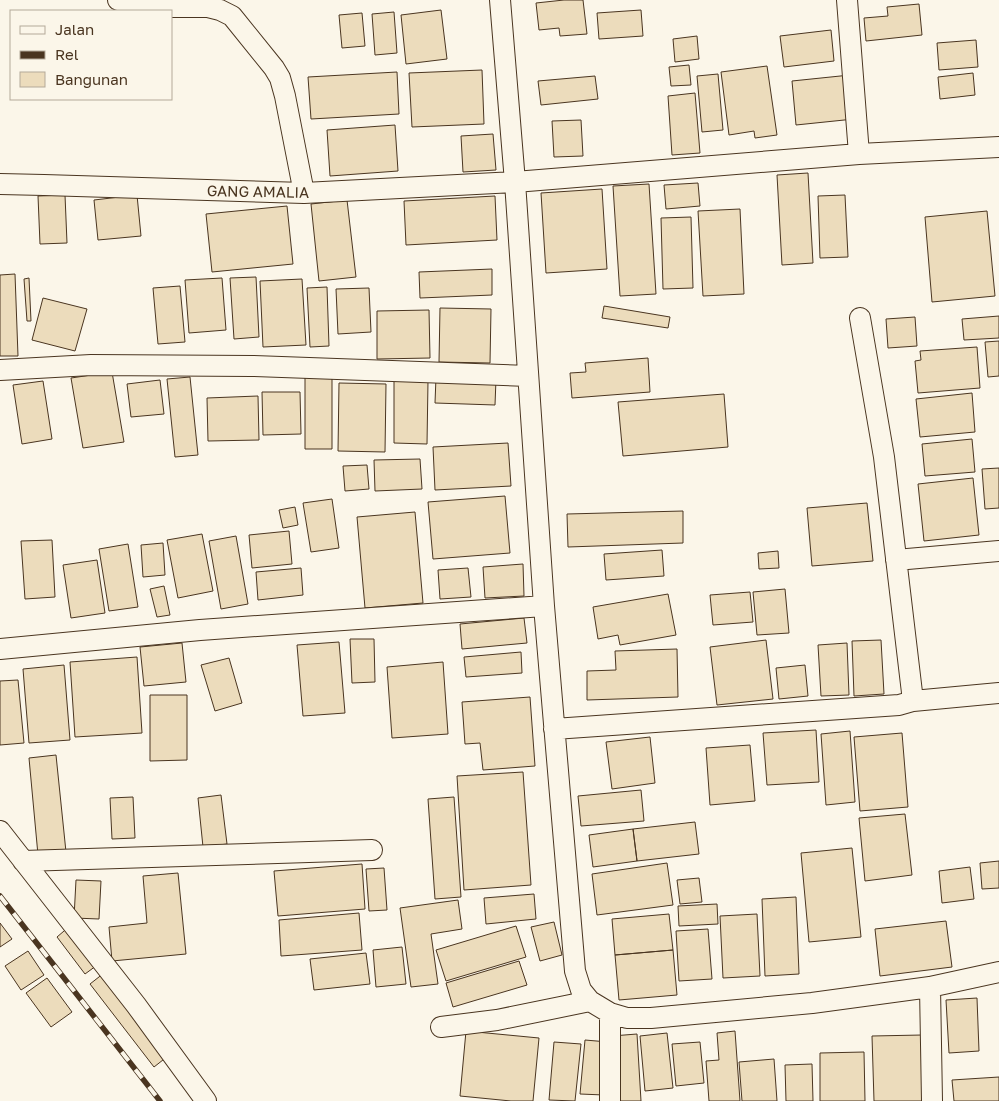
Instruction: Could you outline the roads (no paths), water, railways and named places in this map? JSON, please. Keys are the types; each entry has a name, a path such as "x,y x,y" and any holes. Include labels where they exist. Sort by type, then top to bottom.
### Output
{"street":[{"path":"118,0 152,7 208,7 232,16 280,78 304,193"},
{"path":"500,0 515,182 554,730 576,971 580,990 590,1001 610,1013 627,1018 651,1018 812,1003 930,987 999,972"},
{"path":"846,0 859,154"},
{"name":"GANG AMALIA","path":"0,184 304,193 515,182 859,154 999,147"},
{"path":"860,318 884,457 913,701"},
{"path":"0,370 91,365 253,366 528,376"},
{"path":"896,560 999,552"},
{"path":"0,649 200,630 544,606"},
{"path":"554,730 899,705 913,701 999,693"},
{"path":"0,831 136,1005 206,1101"},
{"path":"23,860 372,850"},
{"path":"930,987 932,1101"},
{"path":"441,1027 497,1020 590,1001"},
{"path":"610,1013 610,1101"}],"railway":[{"path":"0,896 160,1101"}]}
